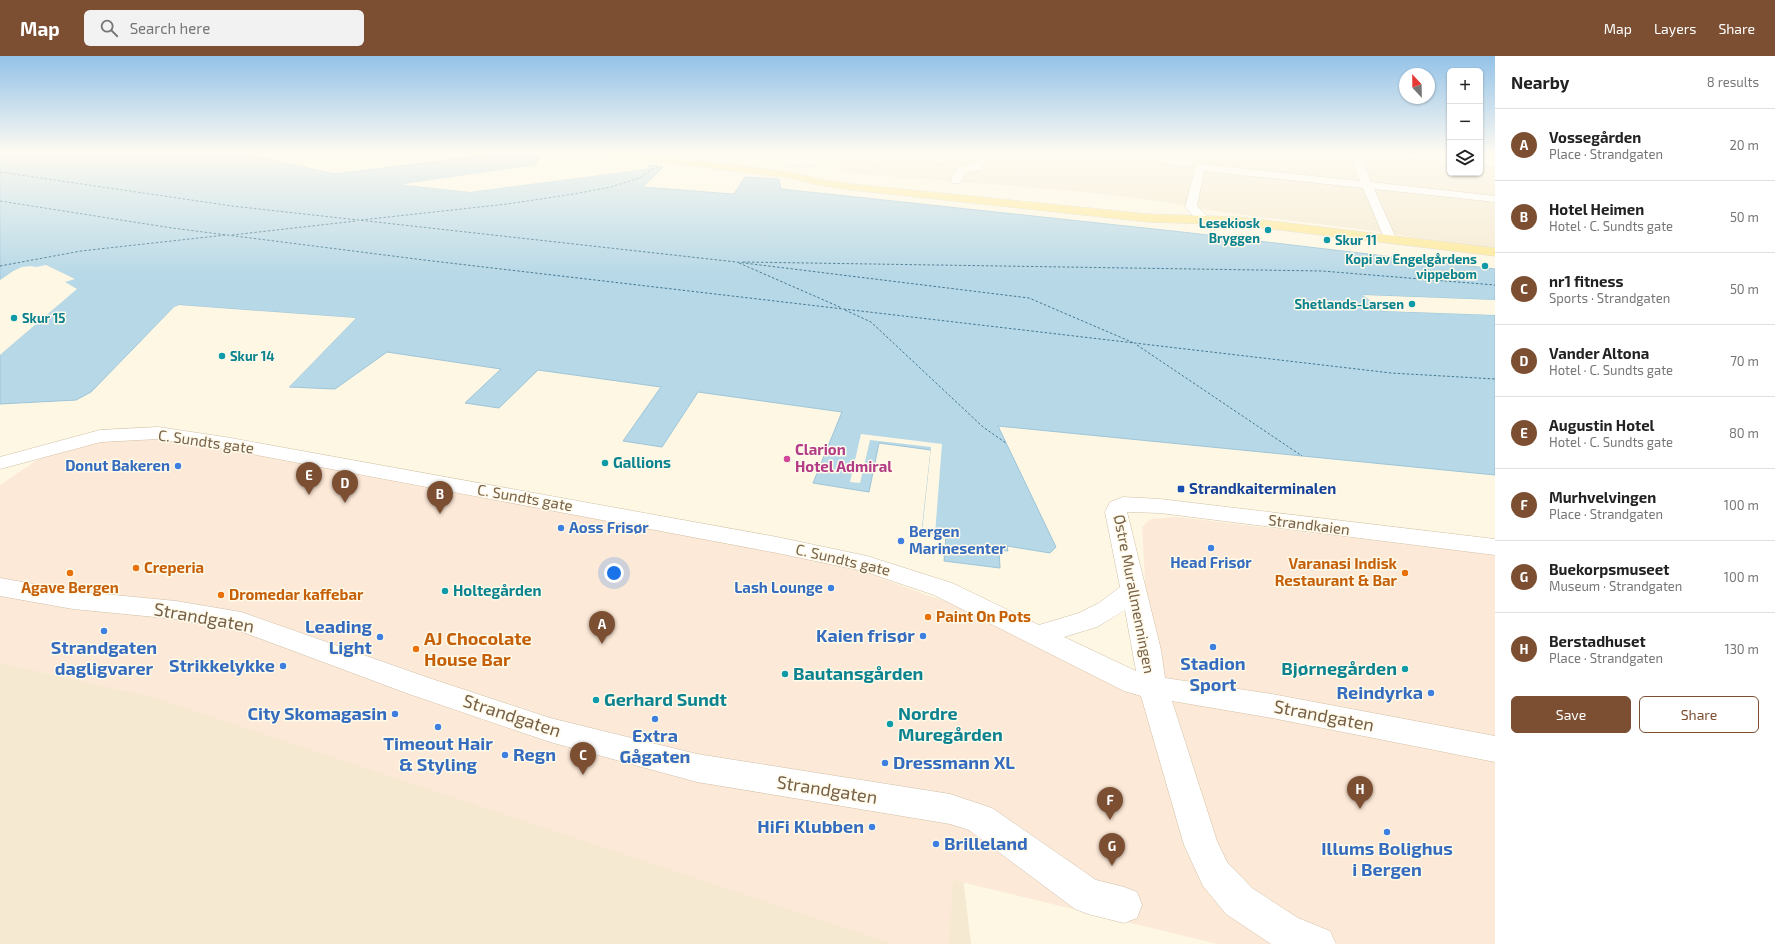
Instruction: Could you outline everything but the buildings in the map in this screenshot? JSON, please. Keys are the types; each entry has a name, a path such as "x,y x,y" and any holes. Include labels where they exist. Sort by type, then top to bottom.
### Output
{"main road":[{"path":"908,193 1148,218 1238,220 1495,252"}],"street":[{"path":"1192,193 1191,207 1204,219"},
{"path":"1372,193 1390,238"},
{"path":"1445,193 1495,199"},
{"name":"C. Sundts gate","path":"0,463 100,436 158,433 225,443 582,508 867,564 915,578 943,589 1038,635"},
{"name":"Østre Murallmenningen","path":"1123,504 1118,507 1116,512 1147,650 1152,687 1161,711 1201,845 1215,874 1239,901 1286,932 1317,944"},
{"name":"Strandkaien","path":"1123,504 1182,508 1495,547"},
{"name":"Strandgaten","path":"0,586 79,594 241,621 419,686 550,730 697,768 950,809 980,818 1088,896 1124,905"},
{"path":"1038,635 1088,620 1108,609 1133,592"},
{"name":"Østre Murallmenningen","path":"1038,635 1134,683 1152,687"},
{"name":"Strandgaten","path":"1152,687 1272,706 1495,749"}],"shaded area":[{"path":"1098,193 1495,193 1495,249 1366,230 1199,209 1167,202"},
{"path":"167,434 854,568 1151,679 1142,527 1151,519 1177,517 1495,555 1495,944 1218,944 953,880 949,944 893,944 156,698 0,663 0,485 58,446"},
{"path":"0,503 778,551 972,609 955,763 964,886 971,944 0,944"}],"water":[{"path":"0,193 822,193 1182,232 1495,269 1495,300 1364,295 1383,311 1495,315 1495,475 998,426 1056,547 1050,553 1007,546 1008,551 999,550 1000,568 944,561 946,536 922,532 931,450 879,443 869,492 813,483 842,412 698,392 662,447 623,441 661,387 538,370 499,408 465,403 501,369 387,352 335,389 289,387 356,318 179,305 174,307 91,392 76,400 0,404 0,355 76,289 31,266 13,271 0,280"}],"pier":[{"path":"46,265 75,279 65,282 77,289 0,355 0,352 73,289 31,268 14,272 0,282 0,280 13,271 22,267"},
{"path":"1363,295 1495,300 1495,302 1369,297 1384,309 1495,313 1495,315 1383,311"},
{"path":"179,305 356,318 289,387 287,387 352,319 179,307 175,308 99,387 97,387 174,307"},
{"path":"861,434 942,444 935,534 922,532 931,447 870,440 860,483 850,482"}],"ferry route":[{"path":"146,193 232,206 736,262 1029,298 1134,343"},
{"path":"361,220 507,204 577,193"},
{"path":"0,201 172,228 424,260 1134,343"},
{"path":"232,235 356,221"},
{"path":"0,266 81,251 226,235"},
{"path":"743,262 1322,271 1495,285"},
{"path":"739,263 842,308"},
{"path":"845,310 871,322 983,427 1006,443"},
{"path":"1134,343 1391,373 1495,379"},
{"path":"1137,345 1302,456"}],"place":[{"name":"Lesekiosk Bryggen","path":"1268,230"},
{"name":"Skur 11","path":"1327,240"},
{"name":"Kopi av Engelgårdens vippebom","path":"1485,266"},
{"name":"Shetlands-Larsen","path":"1412,304"},
{"name":"Skur 15","path":"14,318"},
{"name":"Skur 14","path":"222,356"},
{"name":"Clarion Hotel Admiral","path":"787,459"},
{"name":"Gallions","path":"605,463"},
{"name":"Donut Bakeren","path":"178,466"},
{"name":"Strandkaiterminalen","path":"1181,489"},
{"name":"Augustin Hotel","path":"309,495"},
{"name":"Vander Altona","path":"345,503"},
{"name":"Hotel Heimen","path":"440,514"},
{"name":"Aoss Frisør","path":"561,528"},
{"name":"Bergen Marinesenter","path":"901,541"},
{"name":"Head Frisør","path":"1211,548"},
{"name":"Creperia","path":"136,568"},
{"name":"Agave Bergen","path":"70,573"},
{"name":"Varanasi Indisk Restaurant & Bar","path":"1405,573"},
{"name":"Lash Lounge","path":"831,588"},
{"name":"Holtegården","path":"445,591"},
{"name":"Dromedar kaffebar","path":"221,595"},
{"name":"Paint On Pots","path":"928,617"},
{"name":"Strandgaten dagligvarer","path":"104,631"},
{"name":"Kaien frisør","path":"923,636"},
{"name":"Leading Light","path":"380,637"},
{"name":"Vossegården","path":"602,644"},
{"name":"Stadion Sport","path":"1213,647"},
{"name":"AJ Chocolate House Bar","path":"416,649"},
{"name":"Strikkelykke","path":"283,666"},
{"name":"Bjørnegården","path":"1405,669"},
{"name":"Bautansgården","path":"785,674"},
{"name":"Reindyrka","path":"1431,693"},
{"name":"Gerhard Sundt","path":"596,700"},
{"name":"City Skomagasin","path":"395,714"},
{"name":"Extra Gågaten","path":"655,719"},
{"name":"Nordre Muregården","path":"890,724"},
{"name":"Timeout Hair & Styling","path":"438,727"},
{"name":"Regn","path":"505,755"},
{"name":"Dressmann XL","path":"885,763"},
{"name":"nr1 fitness","path":"583,775"},
{"name":"Berstadhuset","path":"1360,809"},
{"name":"Murhvelvingen","path":"1110,820"},
{"name":"HiFi Klubben","path":"872,827"},
{"name":"Illums Bolighus i Bergen","path":"1387,832"},
{"name":"Brilleland","path":"936,844"},
{"name":"Buekorpsmuseet","path":"1112,866"}]}
